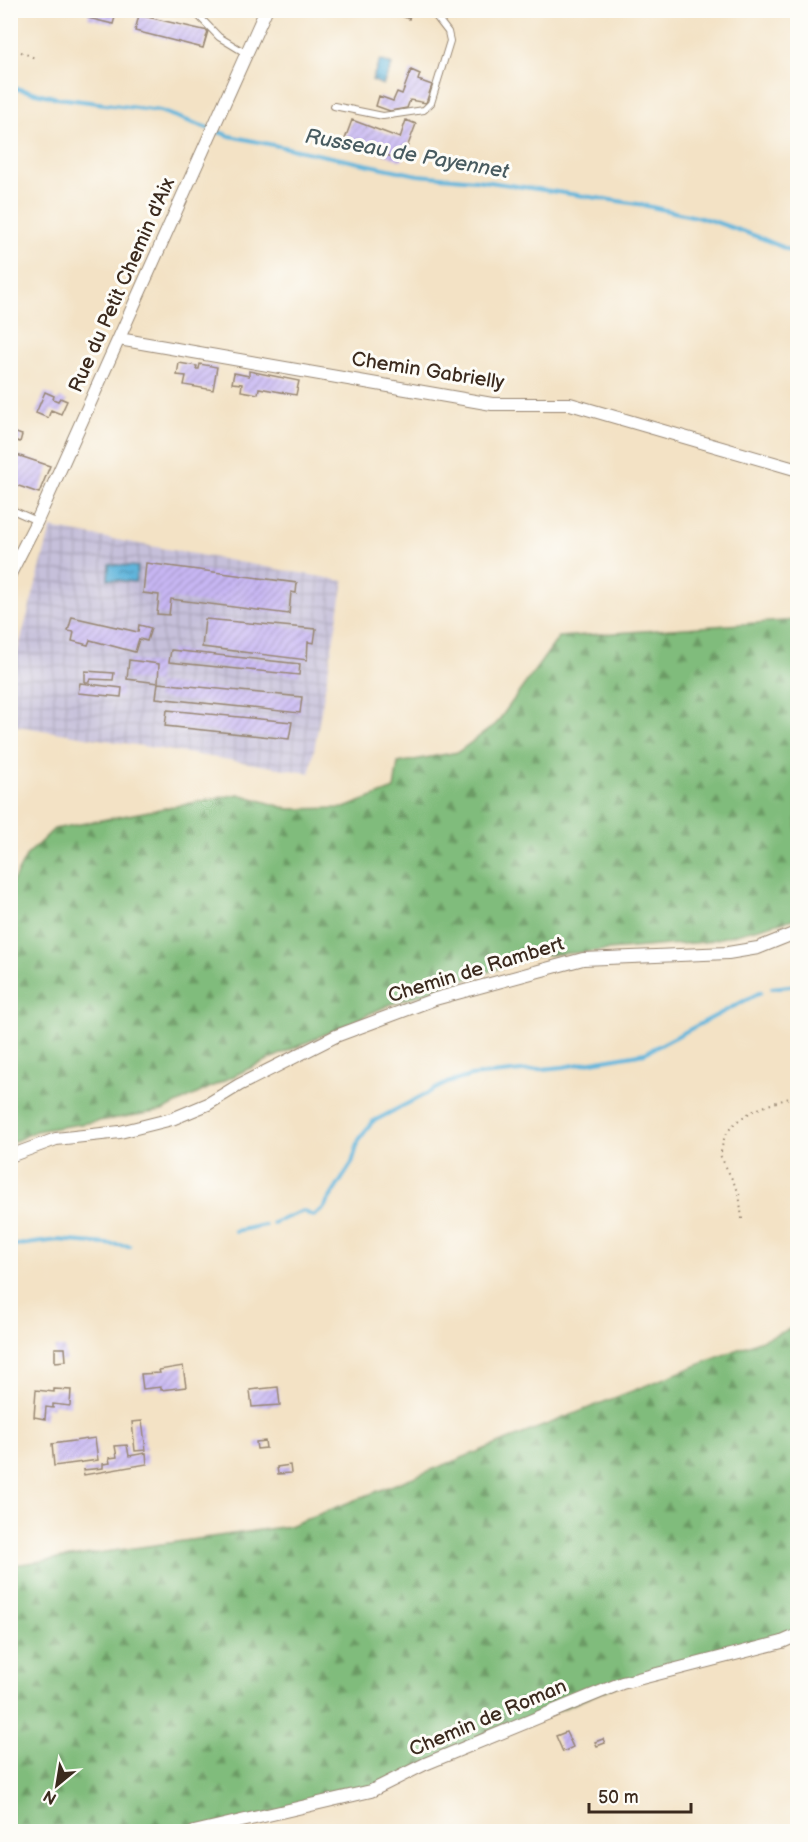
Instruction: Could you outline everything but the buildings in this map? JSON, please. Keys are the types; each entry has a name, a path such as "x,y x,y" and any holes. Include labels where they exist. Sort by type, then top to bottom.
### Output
{"street":[{"name":"Rue du Petit Chemin d'Aix","path":"10,574 37,521 266,10"},
{"name":"Chemin Gabrielly","path":"118,339 492,404 570,404 798,470"},
{"name":"Chemin de Rambert","path":"10,1156 56,1139 120,1132 172,1119 208,1104 239,1085 336,1036 435,999 583,959 728,953 758,948 798,932"},
{"name":"Chemin de Roman","path":"194,1832 371,1791 425,1764 622,1683 782,1642 798,1635"}],"lane":[{"path":"193,10 219,37 247,54"},
{"path":"333,106 383,116 428,108 450,41 448,32 431,10"},
{"path":"10,509 37,521"}],"path":[{"path":"10,47 37,59"},
{"path":"742,1219 739,1193 720,1155 725,1137 736,1123 749,1113 798,1095"}],"shaded area":[{"path":"51,528 344,581 310,773 11,725 11,676"}],"green space":[{"path":"797,620 797,918 705,942 536,956 389,1005 162,1111 36,1131 11,1143 11,885 27,855 54,829 239,794 289,809 344,808 394,789 398,763 458,752 496,724 559,637"},
{"path":"797,1326 797,1635 622,1683 371,1791 194,1831 11,1832 10,1579 14,1565 289,1526"}],"water":[{"path":"380,60 392,65 383,85 372,80"},
{"path":"109,564 138,567 135,582 108,579"}],"waterway":[{"name":"Russeau de Payennet","path":"10,87 58,98 160,111 230,136 418,175 476,180 638,204 710,220 798,254"},
{"path":"772,988 798,985"},
{"path":"273,1223 303,1211 313,1216 323,1209 352,1163 359,1140 372,1122 447,1083 471,1076 563,1067 645,1053 761,992"},
{"path":"235,1231 265,1225"},
{"path":"10,1246 58,1240 130,1246"}]}
